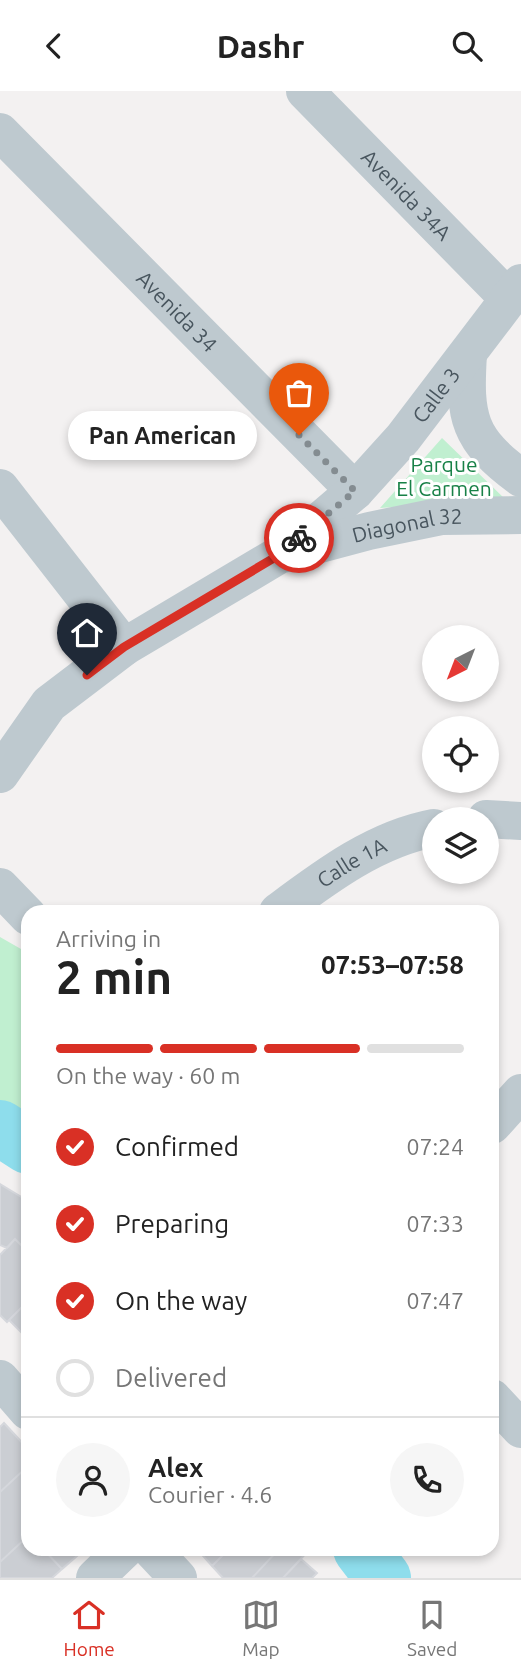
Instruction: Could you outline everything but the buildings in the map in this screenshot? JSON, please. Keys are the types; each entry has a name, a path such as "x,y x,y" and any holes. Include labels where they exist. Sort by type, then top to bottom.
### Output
{"street":[{"name":"Avenida 34A","path":"305,91 515,291"},
{"name":"Avenida 34","path":"0,132 355,491"},
{"name":"Calle 3","path":"279,555 355,491 403,438 515,291"},
{"path":"468,354 465,400 474,431 495,459 521,478"},
{"path":"0,488 124,647"},
{"name":"Diagonal 32","path":"0,774 49,704 124,647 279,555 369,531 442,516 521,515"},
{"path":"499,820 521,821"},
{"name":"Calle 1A","path":"287,905 339,867 412,832 422,830"},
{"path":"0,887 21,909"},
{"path":"499,1117 521,1093"},
{"path":"0,1379 21,1403"},
{"path":"499,1405 521,1429"},
{"path":"94,1578 118,1556"},
{"path":"157,1556 177,1578"}],"green space":[{"name":"Parque El Carmen","path":"442,438 505,499 380,508"},
{"path":"0,937 21,949 21,1129 0,1116"}],"waterway":[{"path":"0,1128 21,1142"},
{"path":"366,1556 383,1578"}],"way so far":[{"path":"299,435 355,491 299,538"}],"place":[{"name":"Pan American","path":"299,435"}],"route":[{"path":"87,675 124,647 279,555 299,538"}]}
